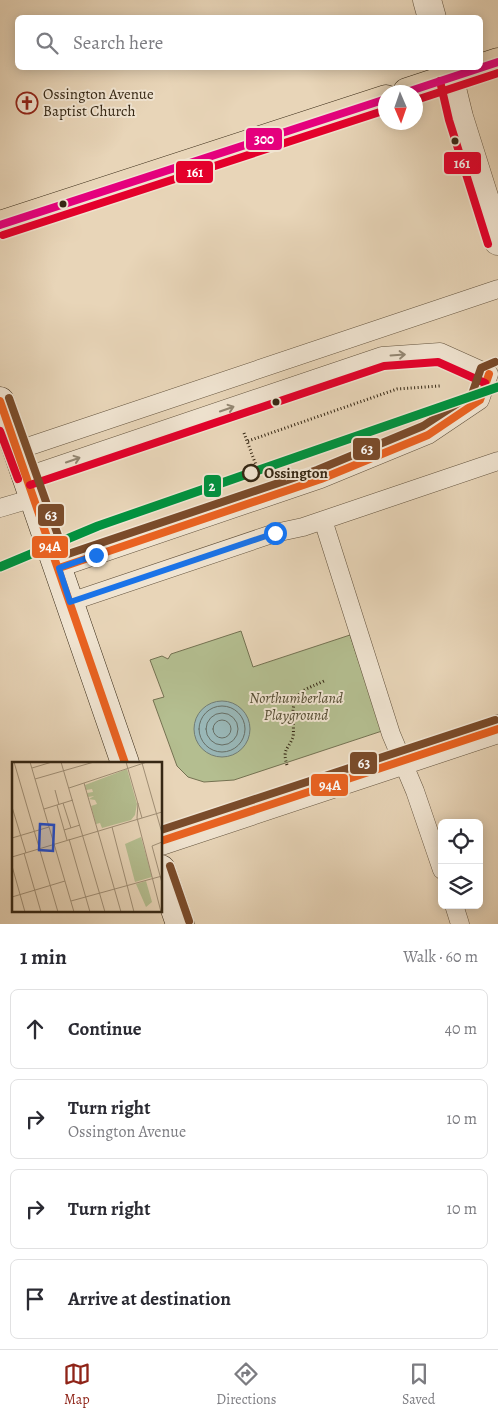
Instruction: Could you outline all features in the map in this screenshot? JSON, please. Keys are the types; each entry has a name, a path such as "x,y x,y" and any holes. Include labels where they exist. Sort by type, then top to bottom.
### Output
{"main road":[{"path":"483,65 498,62"},
{"path":"422,85 448,73 462,70"},
{"path":"0,225 378,102"}],"street":[{"path":"427,0 431,15"},
{"path":"448,73 459,117 498,240"},
{"path":"0,401 125,762"},
{"path":"162,841 404,762 498,729"},
{"path":"162,872 180,924"}],"lane":[{"path":"18,450 498,288"},
{"path":"0,508 31,487 382,356 440,352 493,373 480,400 428,435 322,479 59,568"},
{"path":"70,602 498,461"},
{"path":"323,520 391,734 404,762 440,864"},
{"path":"455,909 460,924"}],"path":[{"path":"248,442 397,389 440,386"},
{"path":"245,433 262,481"},
{"path":"287,768 284,755 294,731 293,706 297,697 306,688 326,680"}],"green space":[{"name":"Northumberland Playground","path":"241,631 253,667 350,635 382,731 234,780 204,782 188,777 177,766 153,700 164,697 150,660 162,656 168,659 171,654"}],"water":[{"path":"222,701 233,703 242,709 248,718 250,729 248,740 242,749 233,755 222,757 211,755 202,749 196,740 194,729 196,718 202,709 211,703"}],"transit line":[{"name":"300","path":"483,67 498,62"},
{"name":"300","path":"423,87 474,70"},
{"name":"161","path":"423,98 498,73"},
{"name":"161","path":"440,81 449,120 488,244"},
{"name":"300","path":"0,225 378,102"},
{"name":"161","path":"3,235 378,113"},
{"name":"161","path":"30,485 384,366 438,362 485,383"},
{"name":"63","path":"9,398 65,555 317,470 423,426 472,394 481,368 495,362"},
{"name":"94A","path":"59,568 321,479 428,435 480,400 489,374"},
{"name":"2","path":"0,567 98,526 498,387"},
{"name":"94A","path":"0,401 125,762"},
{"name":"161","path":"0,431 18,479"},
{"name":"63","path":"162,830 495,720"},
{"name":"94A","path":"162,841 498,729"},
{"name":"63","path":"170,866 189,921"}],"place":[{"name":"Ossington Avenue Baptist Church","path":"27,103"},
{"name":"Ossington","path":"251,473"}],"route":[{"path":"96,555 59,568 70,602 275,533"}]}
